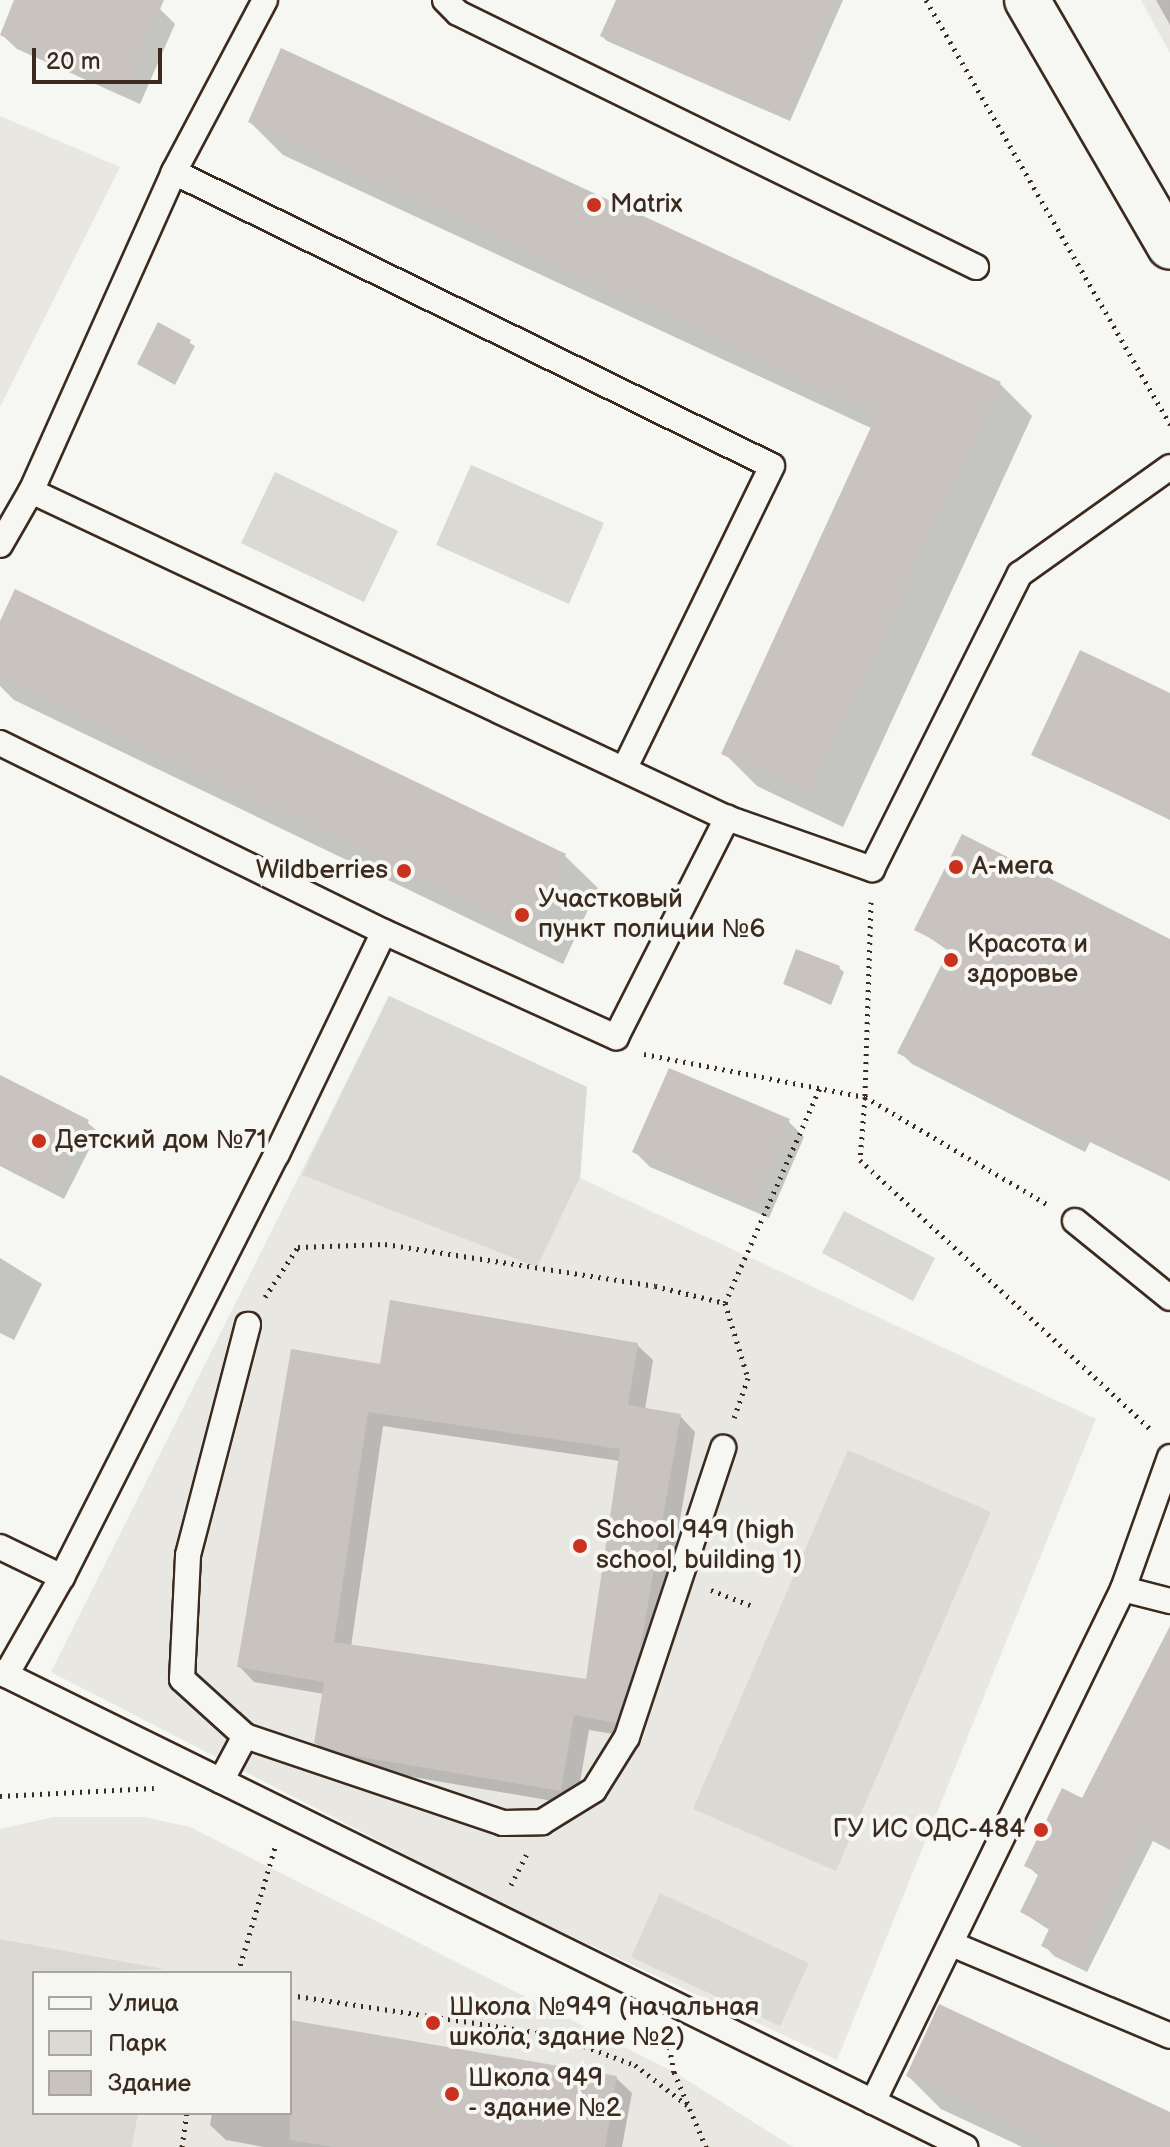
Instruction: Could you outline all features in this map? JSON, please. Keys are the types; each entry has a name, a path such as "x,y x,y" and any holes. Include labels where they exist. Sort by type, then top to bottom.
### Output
{"street":[{"path":"1027,0 1170,247"}],"lane":[{"path":"0,545 31,491 174,172 265,0"},
{"path":"445,0 458,13 976,267"},
{"path":"174,172 772,466 624,769"},
{"path":"31,491 727,818 872,869 1020,574 1170,467"},
{"path":"0,743 384,932 616,1037 727,818"},
{"path":"384,932 62,1577 3,1673 965,2147"},
{"path":"1075,1221 1170,1298"},
{"path":"248,1325 188,1555 182,1679 245,1736 503,1823 542,1822 594,1790 627,1737 723,1448"},
{"path":"873,2102 954,1945 1123,1589 1164,1447"},
{"path":"0,1547 62,1577"},
{"path":"1123,1589 1170,1601"},
{"path":"221,1781 245,1736"},
{"path":"954,1945 1170,2036"}],"path":[{"path":"926,0 1170,425"},
{"path":"872,869 865,1097 860,1160 1164,1447"},
{"path":"616,1037 638,1053 865,1097 1075,1221"},
{"path":"723,1448 748,1378 725,1303 820,1088"},
{"path":"248,1325 298,1247 385,1244 655,1286 725,1303"},
{"path":"0,1796 221,1781"},
{"path":"239,1971 285,1812"},
{"path":"497,1917 542,1822"},
{"path":"292,1995 554,2035 635,2065 687,2105"},
{"path":"660,1997 674,2072 706,2147"},
{"path":"182,2147 187,2115"}],"shaded area":[{"path":"1141,0 1170,0 1170,53"},
{"path":"0,116 120,167 0,407"},
{"name":"School 949 (high school, building 1)","path":"389,996 587,1087 580,1178 1096,1419 837,2060 502,1904 51,1672"},
{"name":"Школа №949 (начальная школа, здание №2)","path":"54,1817 144,1817 190,1827 674,2072 793,2147 0,2147 0,1829"}],"green space":[{"path":"471,465 604,523 569,604 436,545"},
{"path":"275,472 398,531 364,602 241,543"},
{"path":"389,996 587,1087 580,1177 537,1267 302,1175"},
{"path":"844,1211 935,1258 913,1301 822,1253"},
{"path":"848,1450 991,1512 836,1871 693,1809"},
{"path":"660,1893 809,1963 780,2026 631,1957"},
{"path":"0,1939 164,1969 32,1971 32,2115 138,2115 132,2147 0,2147"}],"building":[{"path":"14,0 164,0 125,90 0,35"},
{"path":"616,0 836,0 785,118 600,36"},
{"path":"281,48 1001,382 810,795 721,754 877,414 248,122"},
{"path":"158,322 191,340 170,382 137,364"},
{"path":"15,589 566,854 529,932 0,677 0,621"},
{"path":"1080,650 1170,693 1170,818 1031,755"},
{"path":"962,834 1170,939 1170,1178 1078,1132 1073,1142 897,1053 950,948 914,930"},
{"path":"796,949 840,966 826,1001 783,984"},
{"path":"669,1068 790,1119 753,1204 632,1152"},
{"name":"Детский дом №71","path":"0,1075 89,1120 53,1190 0,1163"},
{"path":"390,1300 638,1343 628,1405 681,1414 640,1650 616,1723 574,1715 561,1791 344,1754 314,1743 324,1682 237,1667 291,1349 380,1364","holes":["368,1412 620,1449 586,1679 334,1642"]},
{"path":"1170,1626 1170,1846 1142,1832 1076,1963 1041,1946 1050,1927 1020,1912 1039,1873 1024,1866 1062,1788 1082,1798"},
{"path":"939,2004 1170,2112 1170,2147 1057,2147 906,2076"},
{"name":"Школа 949 - здание №2","path":"292,2020 617,2076 605,2147 333,2147 290,2140"}],"place":[{"name":"Matrix","path":"594,205"},
{"name":"А-мега","path":"956,867"},
{"name":"Wildberries","path":"404,871"},
{"name":"Участковый пункт полиции №6","path":"522,915"},
{"name":"Красота и здоровье","path":"951,960"},
{"name":"Детский дом №71","path":"39,1141"},
{"name":"School 949 (high school, building 1)","path":"580,1546"},
{"name":"ГУ ИС ОДС-484","path":"1041,1830"},
{"name":"Школа №949 (начальная школа, здание №2)","path":"433,2023"},
{"name":"Школа 949 - здание №2","path":"452,2094"}]}
